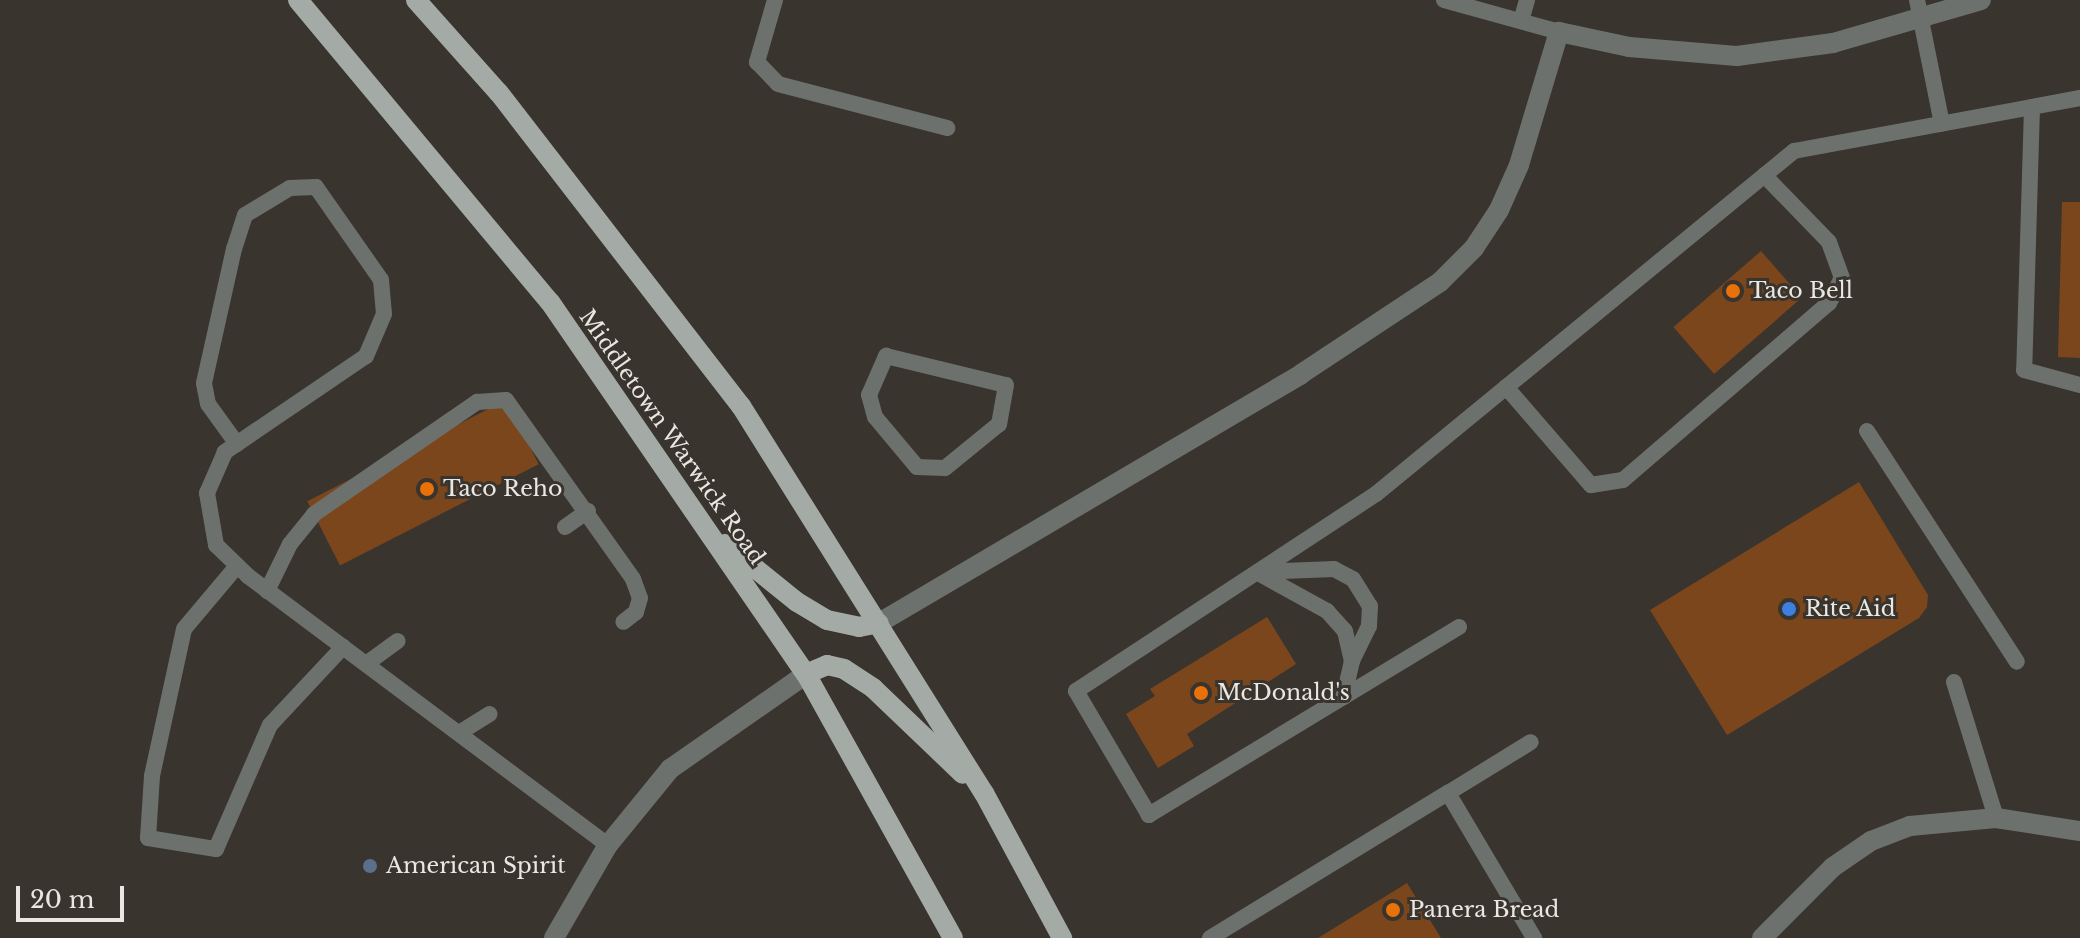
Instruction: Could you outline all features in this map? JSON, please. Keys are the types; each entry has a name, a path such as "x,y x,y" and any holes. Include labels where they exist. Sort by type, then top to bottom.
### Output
{"main road":[{"name":"Middletown Warwick Road","path":"298,0 550,302 806,674 953,938"},
{"path":"416,0 499,93 741,406 984,793 1062,938"},
{"path":"706,528 797,602 827,620 859,627 879,623"},
{"path":"806,674 827,665 854,675 984,793"}],"street":[{"path":"879,623 1301,374 1440,282 1474,248 1499,210 1519,165 1559,32 1629,47 1737,56 1833,43 1917,8 1981,0"},
{"path":"554,938 608,845 670,769 806,674"},
{"path":"1762,938 1833,867 1871,841 1910,826 1996,818 2080,831"}],"lane":[{"path":"775,0 757,62 778,84 947,128"},
{"path":"1444,0 1559,32"},
{"path":"1521,21 1527,0"},
{"path":"1917,8 1942,124"},
{"path":"1459,627 1149,815 1076,691 1376,494 1794,151 2080,98"},
{"path":"2032,107 2024,370 2080,385"},
{"path":"1506,387 1591,485 1623,480 1829,303 1842,278 1829,242 1764,175"},
{"path":"237,444 208,404 204,383 245,215 290,188 316,187 381,280 384,314 366,356 237,444 225,452 207,493 216,545 267,591 608,845"},
{"path":"886,356 1006,385 999,424 945,468 917,467 875,417 869,395 886,356"},
{"path":"267,591 290,544 314,514 477,402 506,400 588,511 640,598 636,612 623,622"},
{"path":"1867,431 2017,662"},
{"path":"565,527 588,511"},
{"path":"237,566 184,629 152,776 148,838 216,849 270,725 343,647"},
{"path":"1256,572 1334,569 1353,579 1370,606 1369,626 1352,661 1344,697"},
{"path":"1256,572 1327,611 1345,631 1352,661"},
{"path":"366,664 398,641"},
{"path":"1954,682 1996,818"},
{"path":"459,733 489,714"},
{"path":"1210,938 1531,742"},
{"path":"1448,793 1534,938"}],"building":[{"path":"2062,202 2080,202 2080,358 2058,357"},
{"path":"1761,251 1802,298 1714,374 1673,327"},
{"name":"Taco Reho","path":"506,400 539,464 340,565 307,501"},
{"name":"Rite Aid","path":"1859,482 1928,595 1927,607 1919,618 1727,735 1650,610"},
{"name":"McDonald's","path":"1267,617 1296,664 1187,734 1194,746 1158,768 1126,714 1155,696 1150,689"},
{"name":"Panera Bread","path":"1407,883 1441,938 1318,938"}],"place":[{"name":"Taco Bell","path":"1733,291"},
{"name":"Taco Reho","path":"427,489"},
{"name":"Rite Aid","path":"1789,609"},
{"name":"McDonald's","path":"1201,693"},
{"name":"American Spirit","path":"370,866"},
{"name":"Panera Bread","path":"1393,910"}]}
